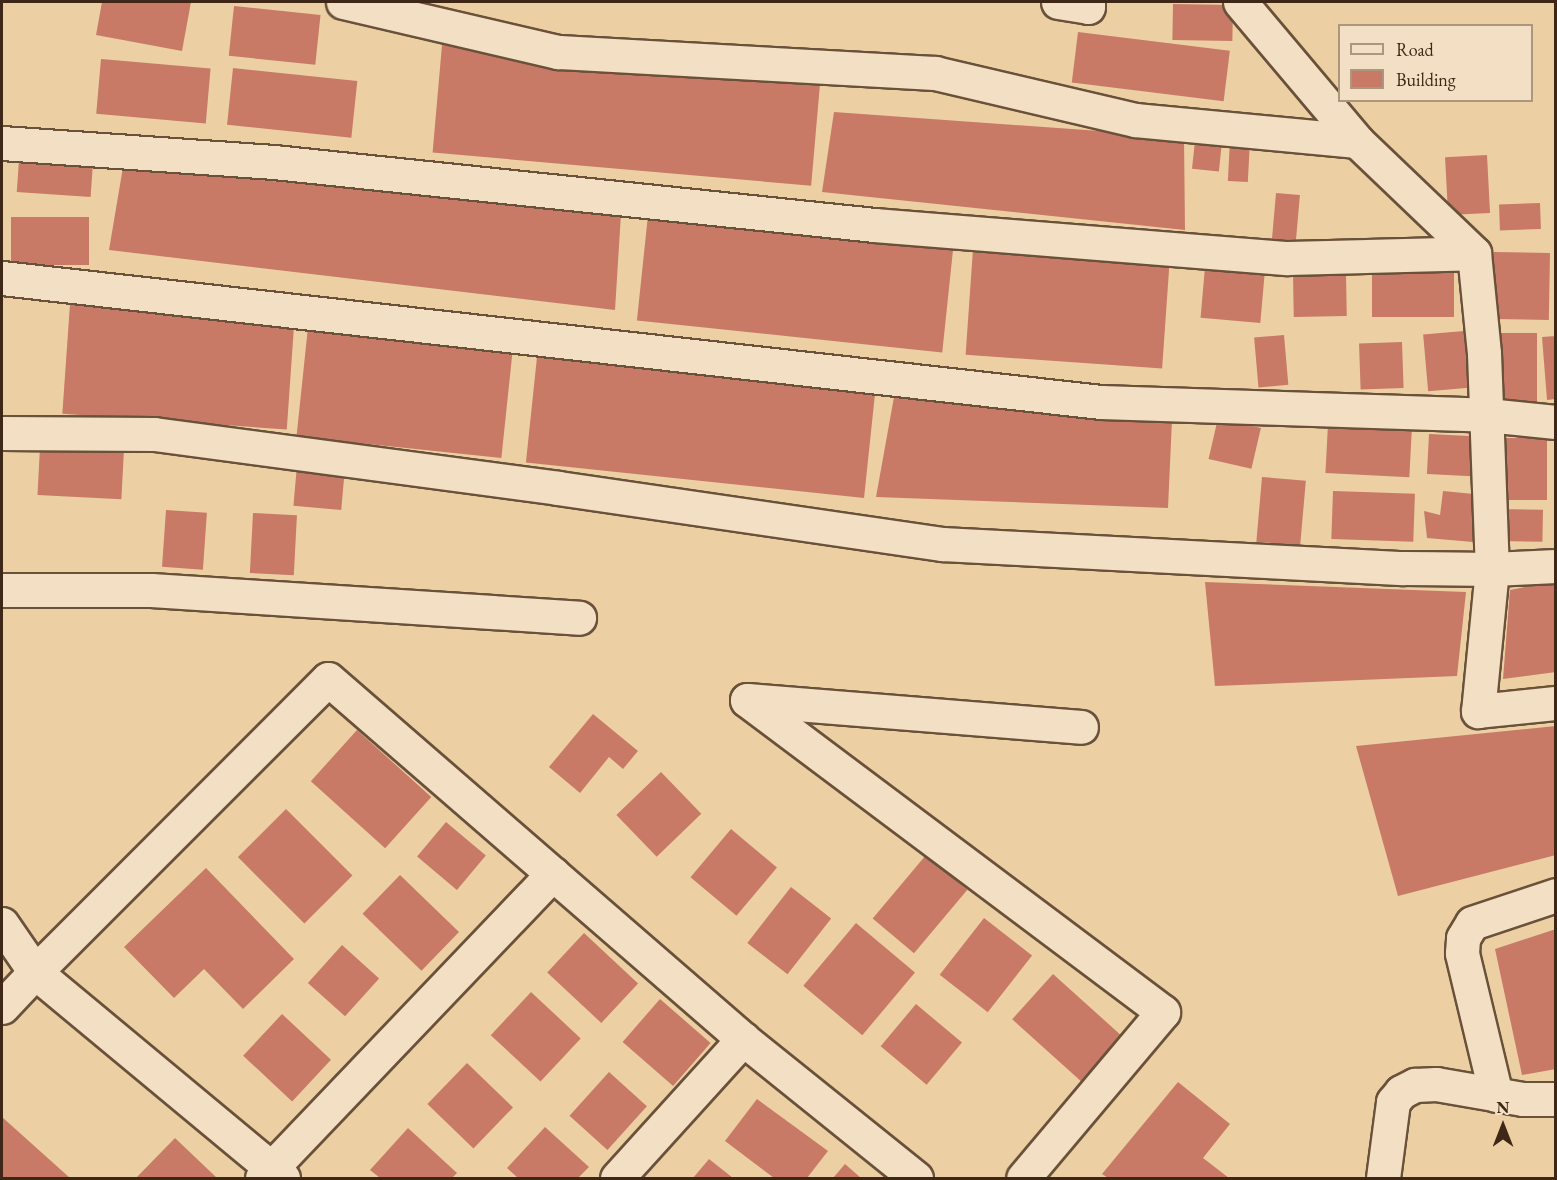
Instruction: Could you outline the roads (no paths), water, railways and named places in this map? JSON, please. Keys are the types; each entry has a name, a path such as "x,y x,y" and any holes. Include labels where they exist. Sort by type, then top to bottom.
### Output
{"street":[{"path":"343,2 558,52 935,73 1135,120 1358,141"},
{"path":"1058,2 1088,7 1088,2"},
{"path":"1240,2 1358,141 1474,253 1484,353 1492,569 1478,711 1556,703"},
{"path":"2,143 274,162 874,225 1288,258 1474,253"},
{"path":"2,278 1101,402 1486,415 1556,422"},
{"path":"2,433 154,434 558,488 942,544 1403,568 1492,569 1556,566"},
{"path":"2,590 151,590 579,618"},
{"path":"2,1007 328,679 743,1040 916,1179"},
{"path":"1023,1179 1163,1012 747,700 1082,728"},
{"path":"2,924 35,972 272,1175 553,874"},
{"path":"1496,1095 1462,953 1463,938 1472,923 1556,895"},
{"path":"617,1179 743,1040"},
{"path":"1383,1179 1393,1102 1401,1092 1415,1085 1436,1084 1496,1095 1556,1099"}]}
